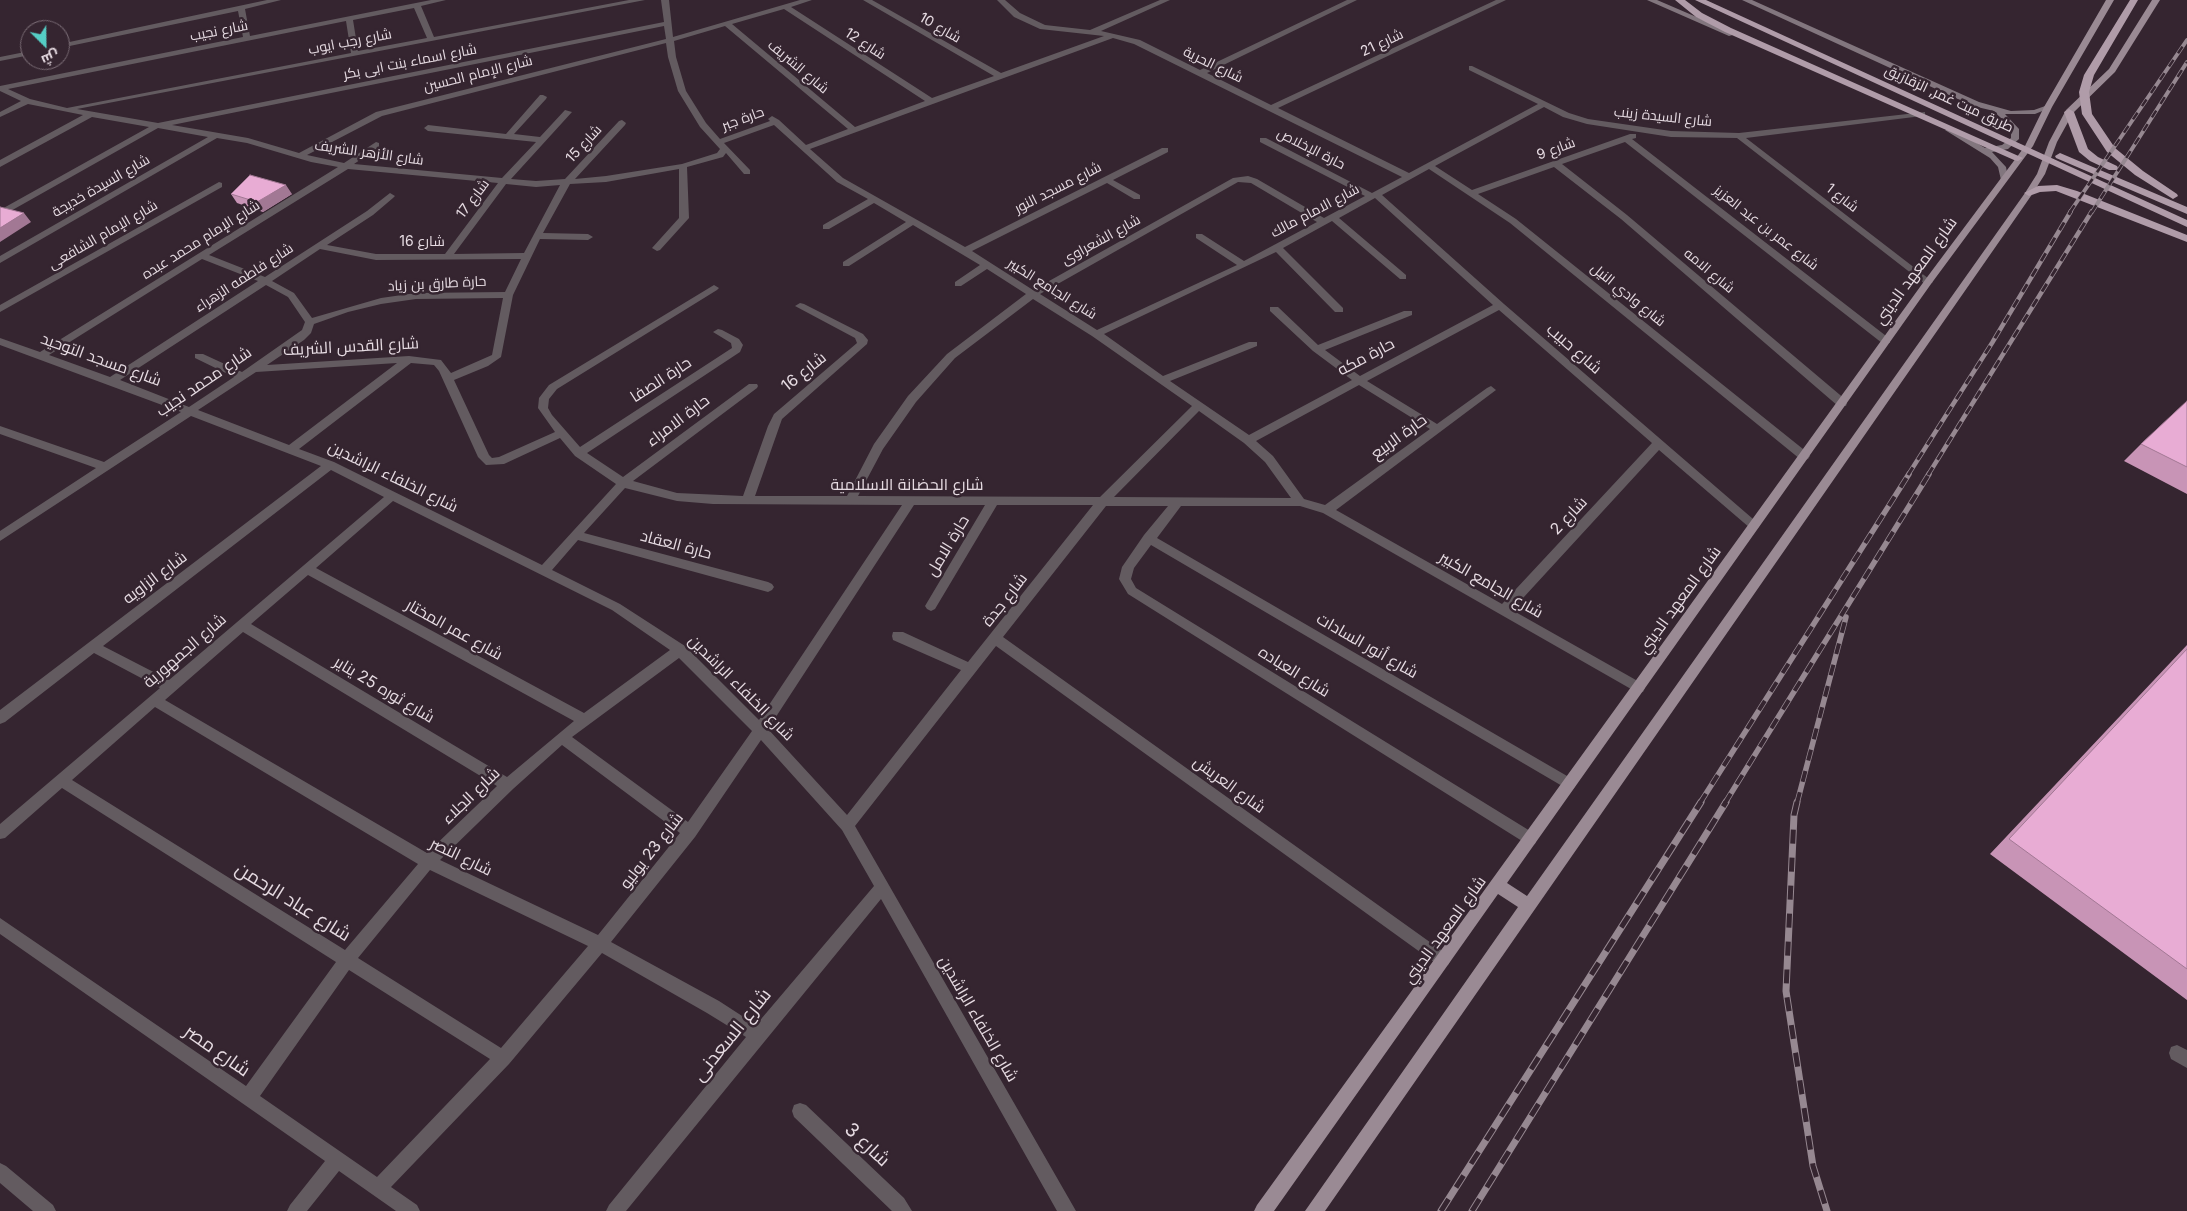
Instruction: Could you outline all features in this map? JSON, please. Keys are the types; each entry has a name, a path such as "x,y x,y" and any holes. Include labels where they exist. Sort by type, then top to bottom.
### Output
{"highway":[{"path":"1679,0 1699,15 1728,30 1933,122 2092,188 2162,213"},
{"name":"طريق ميت غمر, الزقازيق","path":"1699,0 2187,224"},
{"name":"طريق ميت غمر, الزقازيق","path":"1724,0 2047,150 2187,211"},
{"path":"2134,0 2089,75 2084,92 2087,114 2110,150 2163,191 2187,203"},
{"path":"2069,112 2080,146 2088,155 2187,203"},
{"path":"2029,193 2046,188 2065,190 2187,239"}],"main road":[{"name":"شارع المعهد الديني","path":"1263,1211 1886,340 2029,146 2048,107 2110,0"},
{"path":"1314,1211 2029,193 2041,174 2053,142 2069,112 2112,70 2156,0"},
{"path":"1497,885 1528,905"}],"street":[{"path":"70,44 277,0"},
{"name":"شارع نجيب","path":"1,88 442,0"},
{"name":"شارع رجب ايوب","path":"64,110 641,0"},
{"path":"666,0 672,58 682,91 703,125 747,172"},
{"name":"شارع الإمام الحسين","path":"300,156 379,114 670,40 808,0"},
{"name":"شارع 10","path":"867,0 1002,77"},
{"name":"شارع الحرية","path":"1001,0 1017,16 1033,24 1054,29 1114,35 1137,42 1408,176"},
{"path":"1091,32 1166,0"},
{"path":"1201,73 1353,0"},
{"name":"شارع 21","path":"1272,108 1502,0"},
{"path":"1651,0 1922,114 1986,150 2002,167 2004,178"},
{"path":"1746,0 1976,104 1997,110 2024,113 2036,112 2048,107"},
{"path":"417,5 432,40"},
{"name":"شارع 12","path":"785,7 932,102"},
{"path":"241,8 247,38"},
{"path":"349,18 355,54"},
{"name":"شارع اسماء بنت ابى بكر","path":"156,126 669,23"},
{"name":"شارع الشريف","path":"727,24 854,130"},
{"path":"804,148 1114,35"},
{"path":"0,59 20,55"},
{"name":"شارع السيدة زينب","path":"1472,68 1542,104 1576,118 1648,131 1694,136 1739,136 1922,114"},
{"name":"شارع الأزهر الشريف","path":"1,88 27,100 64,110 255,143 300,156 346,166 536,184 566,184 682,166"},
{"path":"508,136 543,97"},
{"path":"0,114 27,100"},
{"name":"شارع الامام مالك","path":"1096,334 1244,265 1542,104"},
{"path":"1986,150 2005,147 2015,139 2015,129 1997,110"},
{"name":"شارع 17","path":"447,257 503,182 568,112"},
{"path":"0,164 91,114"},
{"name":"حارة جبر","path":"682,166 720,155 725,149 722,144 774,121"},
{"name":"شارع الجامع الكبير","path":"774,121 840,180 964,251 1096,334 1248,440 1269,459 1286,480 1300,502"},
{"name":"شارع 15","path":"448,378 484,364 496,357 508,295 537,236 566,184 622,123"},
{"path":"0,214 156,126"},
{"path":"428,128 543,140"},
{"name":"شارع 9","path":"1473,194 1648,131"},
{"name":"شارع السيدة خديجة","path":"0,260 215,136"},
{"name":"شارع 1","path":"1739,136 1928,282"},
{"name":"شارع عمر بن عبد العزيز","path":"1627,139 1886,340"},
{"name":"حارة الإخلاص","path":"1263,140 1374,195"},
{"name":"شارع الإمام محمد عبده","path":"40,356 346,166 376,145"},
{"name":"شارع مسجد النور","path":"964,251 1165,150"},
{"name":"شارع الامه","path":"1556,164 1624,217 1842,403"},
{"name":"شارع وادي النيل","path":"1428,165 1473,194 1551,251 1804,456"},
{"path":"657,248 684,218 682,166"},
{"path":"1106,179 1137,197"},
{"name":"شارع الشعراوى","path":"850,501 878,447 912,398 950,356 1033,294 1236,180 1254,181 1328,219 1403,278"},
{"name":"شارع الإمام الشافعى","path":"0,309 219,184"},
{"name":"شارع حبيب","path":"1374,195 1754,525"},
{"name":"شارع فاطمه الزهراء","path":"111,381 370,213 390,196"},
{"path":"826,227 873,200"},
{"path":"846,264 912,222"},
{"path":"537,236 588,237"},
{"path":"1199,236 1244,265"},
{"name":"شارع 16","path":"319,246 337,252 376,257 527,256"},
{"path":"1277,247 1339,310"},
{"path":"202,256 266,281 290,295 310,322"},
{"path":"958,284 986,265"},
{"name":"شارع الحضانة الاسلامية","path":"714,288 553,387 544,398 543,408 548,417 579,452 623,483 677,497 747,501 1300,502 1327,510"},
{"name":"حارة طارق بن زياد","path":"310,322 345,310 416,296 508,295"},
{"name":"شارع 16","path":"747,501 773,426 778,417 862,344 863,340 859,336 800,306"},
{"name":"حارة مكه","path":"1248,440 1500,306"},
{"path":"1274,308 1318,349 1358,380 1438,429"},
{"path":"1318,349 1408,313"},
{"name":"شارع محمد نجيب","path":"0,537 300,338 308,331 310,322"},
{"name":"حارة الصفا","path":"579,452 736,350 738,345 735,342 718,332"},
{"name":"شارع مسجد التوحيد","path":"0,341 190,410"},
{"path":"1162,380 1253,344"},
{"path":"198,356 242,376"},
{"path":"292,449 409,359"},
{"name":"شارع القدس الشريف","path":"254,369 409,359 437,362 444,369 484,457 490,462 500,461 562,433"},
{"name":"حارة الامراء","path":"543,571 623,483 753,386"},
{"name":"حارة الربيع","path":"1327,510 1490,390"},
{"name":"شارع جدة","path":"847,825 1103,502 1199,405"},
{"name":"شارع الخلفاء الراشدين","path":"190,410 330,465 616,607 680,650 760,730 847,825 1067,1211"},
{"path":"0,430 106,467"},
{"name":"شارع 2","path":"1504,611 1659,443"},
{"name":"شارع الزاويه","path":"0,718 330,465"},
{"name":"شارع الجمهورية","path":"0,833 392,496"},
{"name":"شارع العباده","path":"1178,501 1148,538 1128,567 1125,578 1132,592 1530,839"},
{"name":"شارع 23 يوليو","path":"378,1188 503,1058 600,944 690,832 760,730 910,502"},
{"name":"حارة الامل","path":"931,606 993,502"},
{"name":"شارع الجامع الكبير","path":"1327,510 1638,688"},
{"name":"حارة العقاد","path":"575,535 768,586"},
{"name":"شارع أنور السادات","path":"1148,538 1568,784"},
{"name":"شارع عمر المختار","path":"308,569 584,720"},
{"name":"شارع ثوره 25 يناير","path":"242,625 508,785"},
{"path":"898,636 971,669"},
{"name":"شارع العريش","path":"995,638 1443,960"},
{"path":"93,647 170,687"},
{"name":"شارع الجلاء","path":"248,1098 347,960 428,862 508,785 562,737 680,650"},
{"name":"شارع النصر","path":"154,700 428,862 600,944 713,1007 758,1035"},
{"path":"562,737 690,832"},
{"name":"شارع عباد الرحمن","path":"61,780 503,1058"},
{"name":"شارع السعدنى","path":"615,1211 758,1035 883,886"},
{"name":"شارع مصر","path":"0,925 411,1211"},
{"name":"شارع 3","path":"800,1111 898,1204 903,1211"},
{"path":"296,1211 337,1160"},
{"path":"0,1172 47,1211"}],"building":[{"path":"250,175 286,185 257,202 231,194"},
{"path":"0,207 24,213 0,228"},
{"path":"2187,401 2187,467 2141,444"},
{"path":"2187,649 2187,969 2009,839"}],"railway":[{"path":"2070,212 2187,40"},
{"path":"2092,212 2187,62"},
{"path":"1908,475 1992,343 2071,211"},
{"path":"1928,475 2092,211"},
{"path":"1700,803 1909,474"},
{"path":"1725,803 1929,474"},
{"path":"1797,803 1846,617"},
{"path":"1441,1211 1701,802"},
{"path":"1472,1211 1726,802"},
{"path":"1797,802 1794,815 1786,991 1813,1166 1827,1211"}]}
